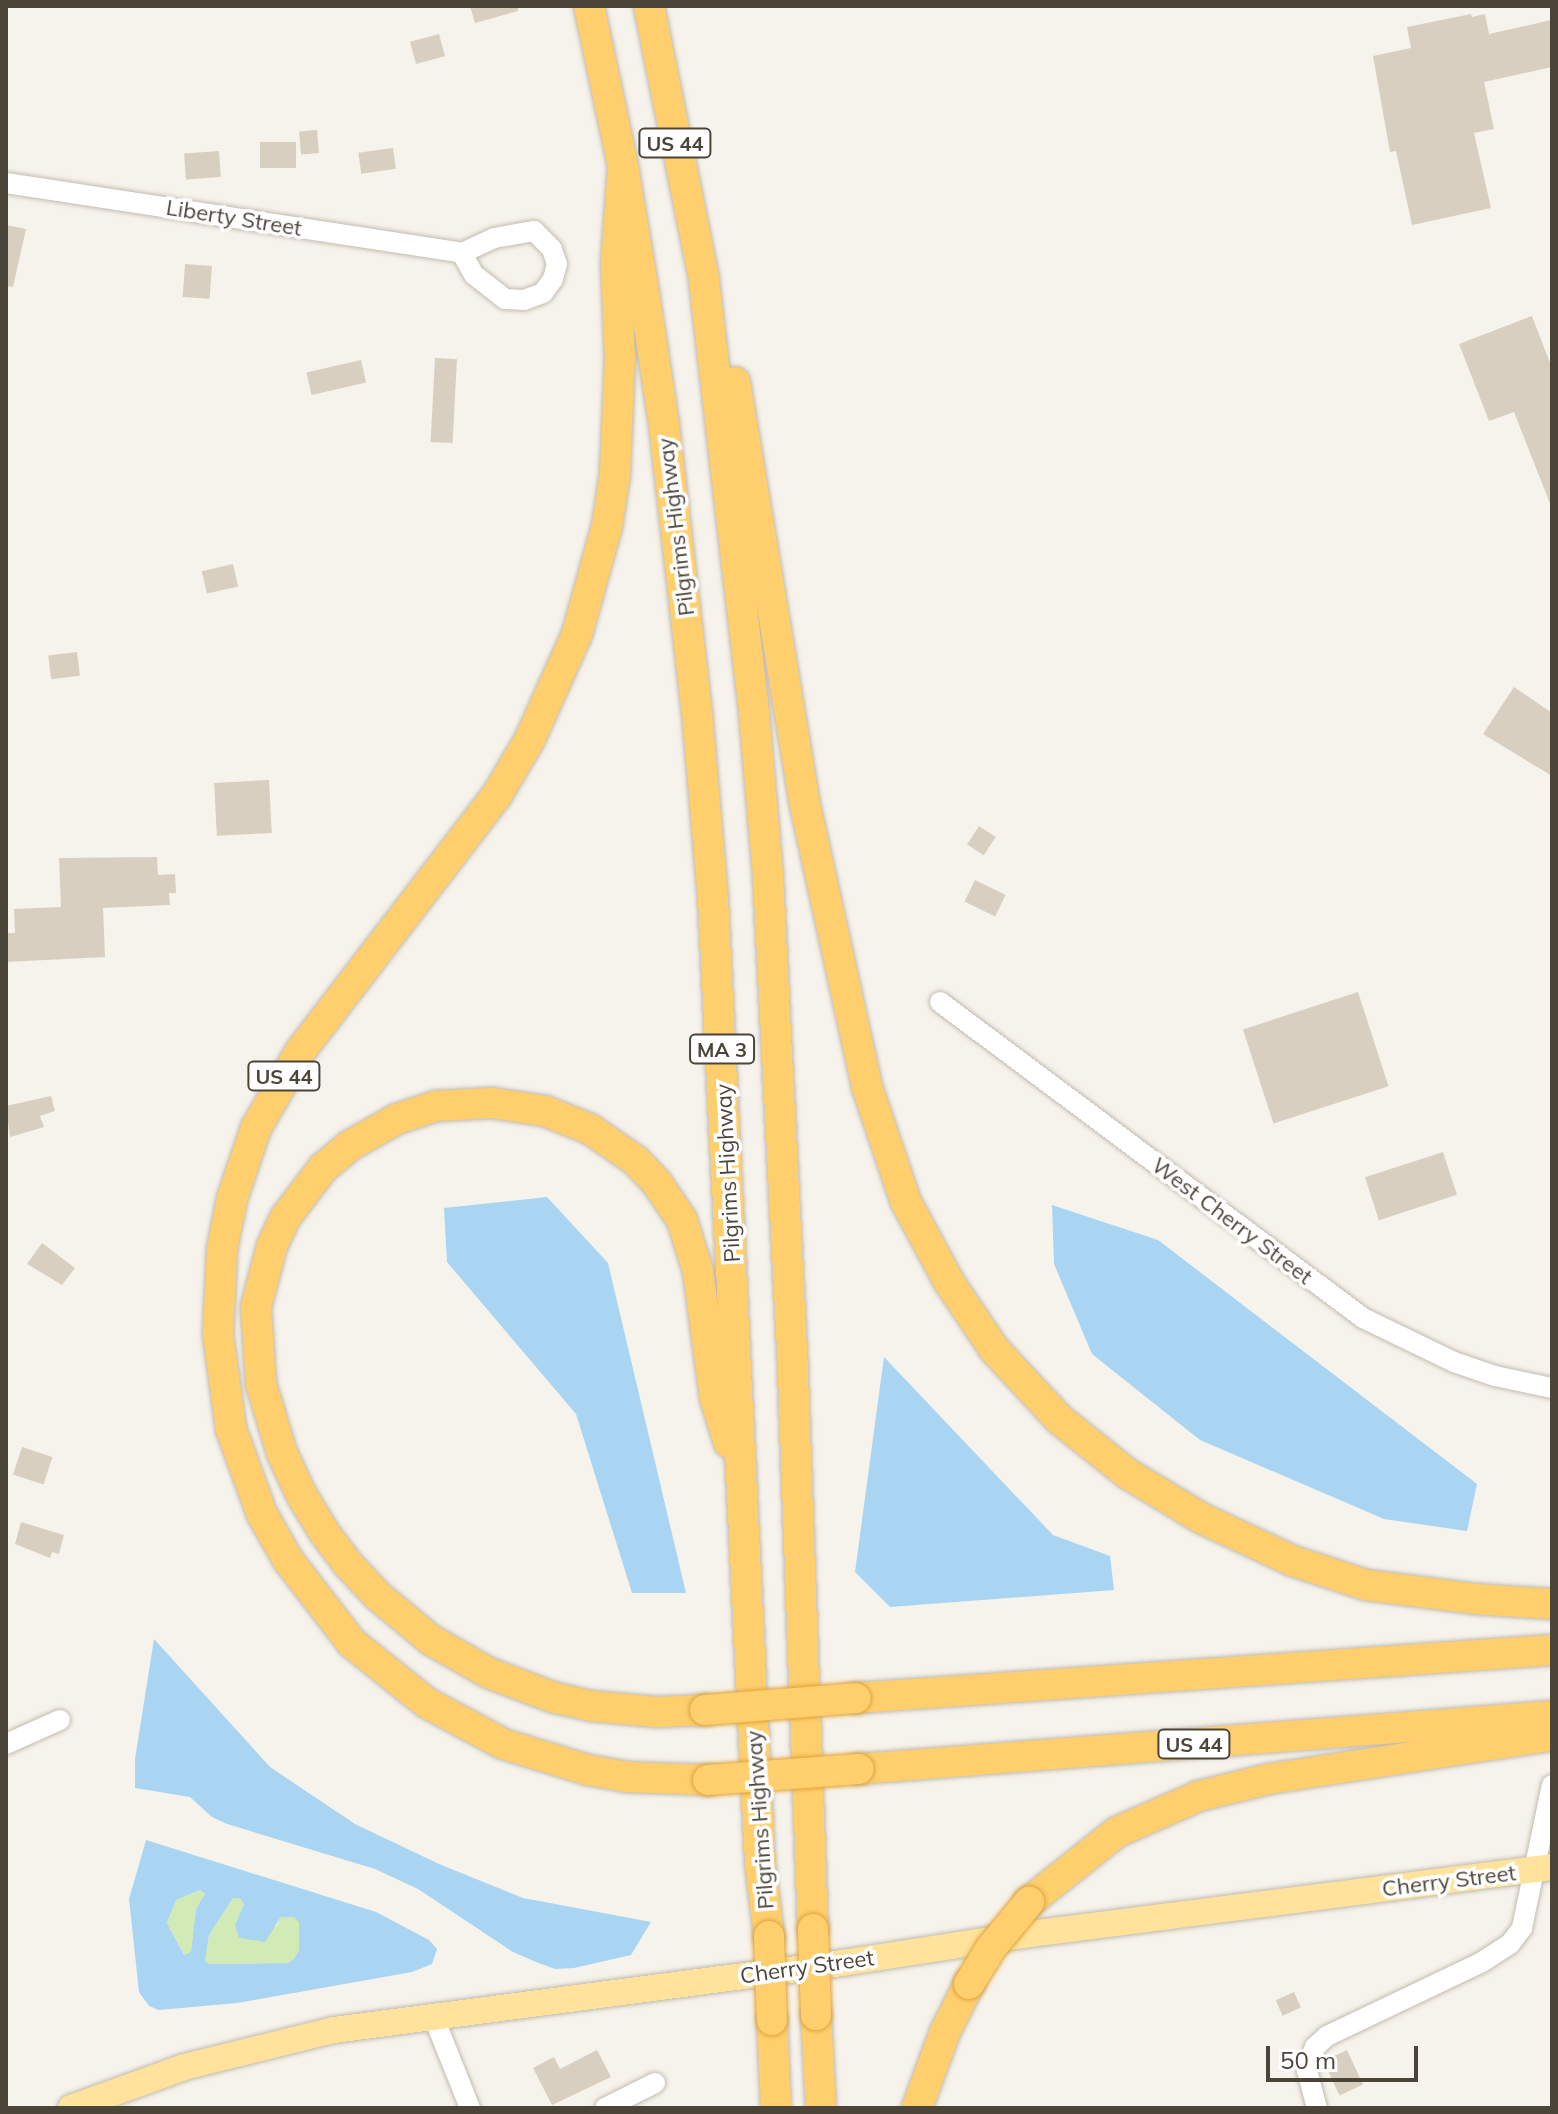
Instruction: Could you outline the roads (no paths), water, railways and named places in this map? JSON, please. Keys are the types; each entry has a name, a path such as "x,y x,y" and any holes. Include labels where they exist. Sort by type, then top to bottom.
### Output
{"highway":[{"name":"Pilgrims Highway","path":"589,6 623,166 664,424 697,712 713,898 726,1125 760,1863 769,1936 776,2108"},
{"name":"US 44","path":"649,6 704,280 738,391 804,800 867,1087 906,1202 949,1282 994,1349 1059,1419 1128,1474 1203,1519 1293,1561 1366,1585 1475,1599 1547,1603"},
{"name":"US 44","path":"623,166 616,264 620,386 615,474 607,526 577,634 530,739 497,795 300,1052 256,1128 232,1199 222,1249 218,1334 231,1429 262,1514 288,1560 352,1643 427,1703 503,1744 614,1775 708,1780 1539,1728"},
{"name":"MA 3","path":"704,280 750,671 768,876 797,1481 821,2108"},
{"path":"741,1484 715,1398 698,1271 682,1220 635,1160 590,1129 520,1106 462,1102 436,1106 397,1119 349,1146 303,1191 285,1218 265,1267 256,1307 261,1384 282,1453 301,1494 348,1564 378,1596 431,1640 500,1678 555,1698 591,1706 657,1712 705,1710 1546,1651"},
{"path":"917,2108 945,2032 991,1948 1029,1902 1117,1832 1199,1796 1268,1779 1539,1728"}],"main road":[{"name":"Cherry Street","path":"71,2108 184,2067 334,2030 1022,1935 1545,1868"}],"street":[{"name":"Liberty Street","path":"6,183 462,253"},
{"path":"534,231 552,249 557,264 543,293 524,300 505,299 474,275 462,253 494,238 534,231"},
{"name":"West Cherry Street","path":"940,1002 1363,1318 1454,1362 1495,1376 1552,1388"},
{"path":"6,1744 60,1720"},
{"path":"1317,2108 1307,2071 1315,2047 1348,2023 1482,1962 1510,1944 1522,1928 1545,1868 1552,1785"},
{"path":"434,2018 470,2108"},
{"path":"605,2108 655,2083"}],"water":[{"path":"547,1197 608,1263 686,1593 632,1593 576,1414 447,1262 444,1208"},
{"path":"1052,1205 1158,1240 1477,1484 1467,1531 1384,1519 1200,1440 1092,1354 1054,1264"},
{"path":"884,1357 1053,1535 1110,1556 1114,1590 890,1607 855,1572"},
{"path":"154,1639 270,1767 355,1824 439,1864 523,1898 651,1922 631,1955 574,1968 555,1969 513,1952 418,1889 375,1869 227,1824 212,1817 190,1797 135,1788 135,1759"},
{"path":"146,1840 376,1912 429,1940 437,1949 432,1964 412,1972 237,2003 159,2010 149,2006 139,1992 129,1899","holes":["200,1890 205,1894 196,1909 191,1952 184,1955 167,1923 176,1900","233,1898 241,1899 244,1904 235,1925 239,1938 265,1942 281,1917 294,1917 299,1922 299,1950 294,1959 288,1963 210,1964 205,1961 209,1935"]}]}
